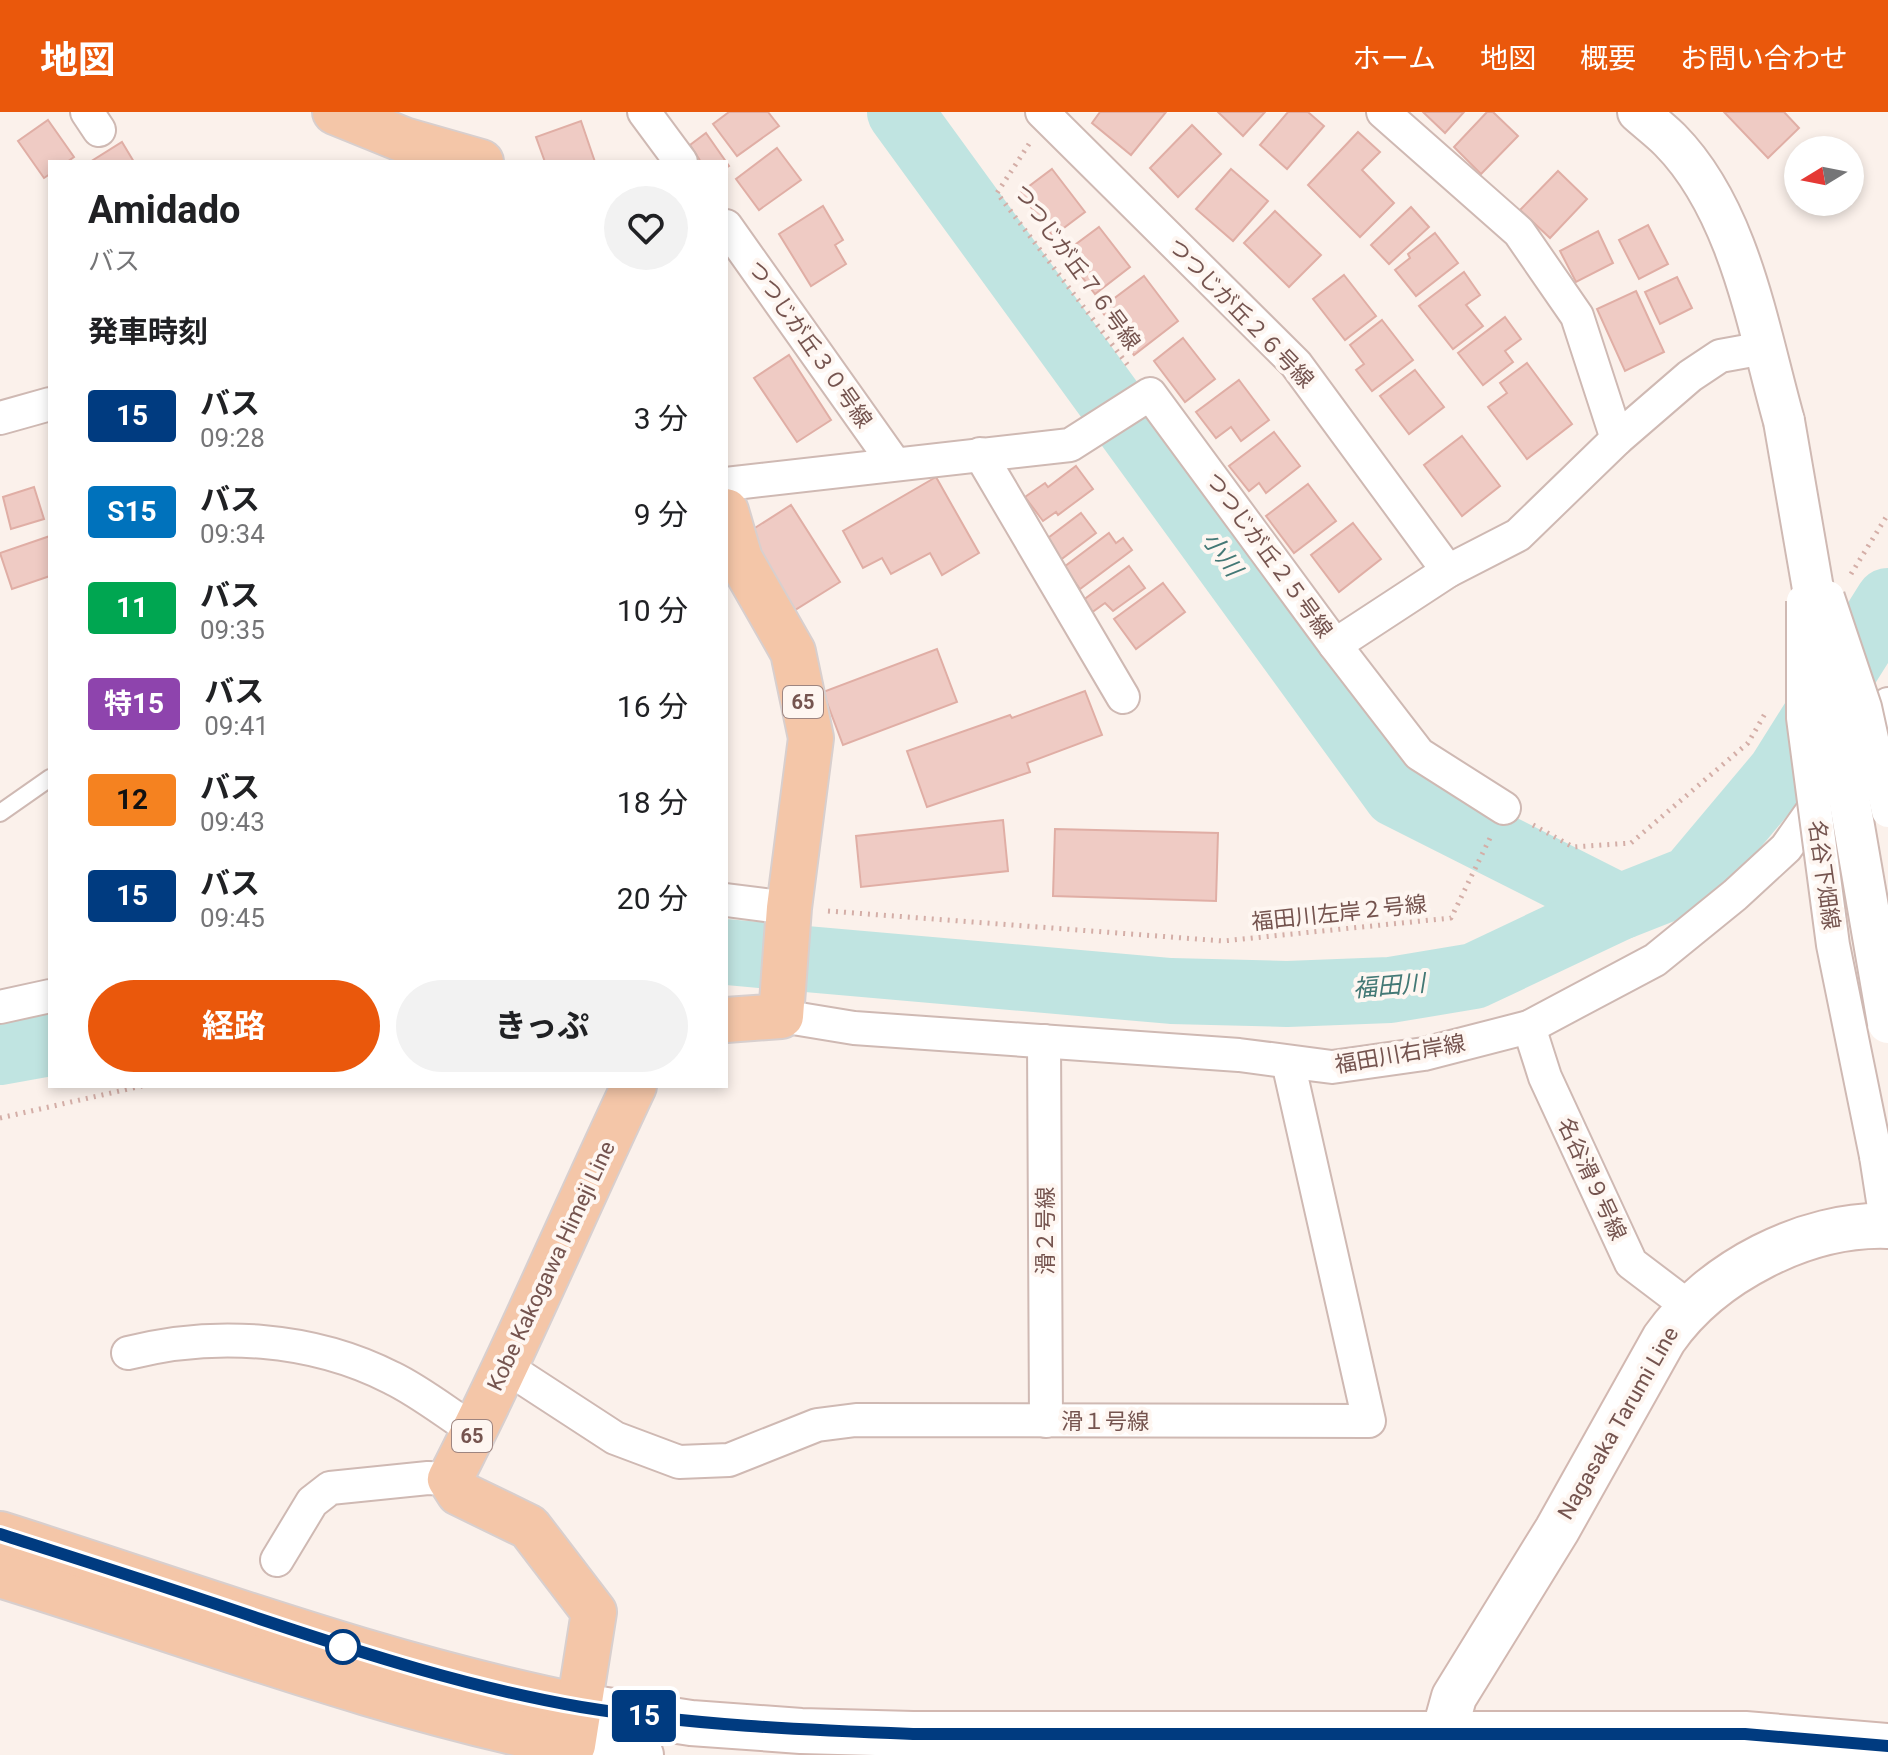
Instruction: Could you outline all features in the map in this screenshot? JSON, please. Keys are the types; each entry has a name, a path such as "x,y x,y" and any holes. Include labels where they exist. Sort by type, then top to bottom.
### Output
{"main road":[{"path":"335,112 402,151 467,160"},
{"name":"65","path":"728,518 740,559 793,652 811,738 789,908 781,1016"},
{"path":"728,1020 781,1016"},
{"name":"Kobe Kakogawa Himeji Line","path":"450,1479 506,1367 633,1088"},
{"name":"Nagasaka Tarumi Line","path":"1444,1744 1454,1697 1557,1530 1664,1339 1689,1307 1725,1280 1785,1245 1839,1229 1888,1226"},
{"name":"65","path":"450,1479 459,1493 529,1527 594,1612 576,1726"},
{"path":"0,1534 379,1657 473,1683 641,1755"},
{"path":"0,1575 357,1692 436,1714 576,1726 691,1723 801,1731 913,1734 1444,1744 1745,1734 1888,1746"}],"street":[{"path":"644,112 680,160"},
{"path":"1383,112 1519,232 1577,316 1617,439"},
{"name":"名谷下畑線","path":"1638,112 1671,141 1710,194 1740,257 1784,421 1888,1023"},
{"name":"つつじが丘２６号線","path":"1047,113 1296,364 1448,571"},
{"name":"つつじが丘３０号線","path":"728,229 894,463"},
{"name":"つつじが丘２５号線","path":"1150,394 1335,645 1448,571 1518,535 1617,439 1690,376 1720,356 1764,348"},
{"path":"728,484 1070,445 1150,394"},
{"path":"0,418 48,405"},
{"path":"980,454 1123,697"},
{"name":"名谷下畑線","path":"1802,518 1865,707 1888,811"},
{"name":"名谷下畑線","path":"1802,518 1803,718 1833,945 1888,1226"},
{"path":"1335,645 1419,754 1504,808"},
{"name":"福田川右岸線","path":"781,1016 854,1028 1239,1055 1332,1067 1424,1054 1529,1027 1655,960 1735,895 1786,848 1888,704"},
{"path":"728,900 789,908"},
{"path":"0,1007 48,996"},
{"name":"名谷滑９号線","path":"1529,1027 1545,1077 1631,1263 1689,1307"},
{"name":"滑２号線","path":"1044,1041 1046,1421"},
{"name":"滑１号線","path":"506,1367 615,1438 679,1462 729,1460 817,1425 856,1420 1369,1421 1288,1062"},
{"path":"128,1353 165,1344 234,1340 319,1350 392,1378 475,1431"},
{"path":"277,1560 312,1502 330,1488 428,1478 450,1479"}],"lane":[{"path":"0,813 48,779"}],"path":[{"name":"つつじが丘７６号線","path":"1047,113 997,193 1150,394"},
{"path":"1847,581 1888,514"},
{"path":"1504,808 1573,847 1631,843 1748,743 1773,702"},
{"name":"福田川左岸２号線","path":"789,908 1223,941 1451,918 1504,808"},
{"path":"0,1118 133,1088"}],"building":[{"path":"729,112 768,112 779,126 737,156 713,124"},
{"path":"1100,112 1166,112 1131,155 1092,123"},
{"path":"1218,112 1265,112 1243,136"},
{"path":"1288,112 1308,112 1324,126 1287,169 1260,145"},
{"path":"1423,112 1464,112 1445,133"},
{"path":"1487,112 1493,112 1518,136 1481,174 1454,147"},
{"path":"1724,112 1784,112 1799,128 1791,136 1784,136 1784,143 1768,158"},
{"path":"48,120 74,157 70,160 48,160 48,175 44,178 18,141"},
{"path":"581,121 594,160 544,160 536,137"},
{"path":"1192,125 1221,154 1178,197 1150,168"},
{"path":"1358,132 1380,152 1362,170 1394,203 1360,237 1308,185"},
{"path":"706,133 725,160 700,160 690,145"},
{"path":"122,142 133,160 93,160"},
{"path":"777,148 801,180 759,210 736,179"},
{"path":"1052,169 1085,212 1053,236 1020,193"},
{"path":"1231,169 1268,201 1233,241 1196,209"},
{"path":"1558,171 1587,199 1550,238 1520,210"},
{"path":"823,206 843,240 835,245 846,264 811,286 779,234"},
{"path":"1411,207 1429,227 1389,264 1371,245"},
{"path":"1275,211 1321,255 1289,287 1244,243"},
{"path":"1648,225 1668,264 1639,279 1619,240"},
{"path":"1099,227 1130,267 1095,294 1064,253"},
{"path":"1598,231 1613,263 1576,282 1560,251"},
{"path":"1435,233 1458,263 1416,296 1395,270 1410,258 1408,254"},
{"path":"1464,272 1480,295 1466,305 1483,326 1453,349 1419,306"},
{"path":"1344,275 1376,316 1345,340 1313,299"},
{"path":"1144,276 1178,321 1134,355 1100,309"},
{"path":"1677,277 1692,308 1660,324 1645,292"},
{"path":"1636,291 1664,352 1625,371 1597,309"},
{"path":"1505,317 1521,339 1505,351 1513,362 1483,385 1458,353"},
{"path":"1382,320 1413,360 1372,391 1356,370 1364,364 1350,345"},
{"path":"1183,338 1215,379 1185,402 1154,361"},
{"path":"789,355 831,420 797,442 754,378"},
{"path":"1527,363 1572,424 1527,459 1488,407 1507,393 1500,383"},
{"path":"1415,370 1444,407 1409,434 1380,396"},
{"path":"1239,380 1269,420 1241,441 1231,427 1216,438 1196,412"},
{"path":"1274,432 1300,466 1266,493 1259,483 1249,491 1229,466"},
{"path":"1462,436 1500,486 1462,516 1424,465"},
{"path":"1076,466 1093,489 1058,515 1056,512 1043,521 1025,497 1045,483 1048,487"},
{"path":"936,477 979,553 942,575 930,553 891,574 882,558 863,568 843,531"},
{"path":"1308,484 1336,521 1294,553 1266,516"},
{"path":"34,487 44,519 11,529 3,497"},
{"path":"791,505 840,582 795,610 747,533"},
{"path":"1081,513 1096,533 1059,561 1044,541"},
{"path":"1353,523 1381,559 1339,592 1311,555"},
{"path":"1109,533 1116,543 1123,538 1132,550 1080,589 1064,567"},
{"path":"48,537 48,577 12,589 0,553"},
{"path":"1129,566 1145,588 1113,611 1105,603 1091,613 1082,601"},
{"path":"1163,583 1185,612 1136,649 1114,619"},
{"path":"937,649 957,702 843,745 823,692"},
{"path":"1085,691 1102,735 1027,763 1030,772 927,807 907,751"},
{"path":"1003,820 1008,871 861,887 856,836"},
{"path":"1055,829 1218,833 1216,901 1053,896"}],"waterway":[{"name":"小川","path":"900,112 1396,794 1620,907"},
{"name":"福田川","path":"728,952 1171,991 1287,994 1390,990 1474,976 1620,907 1691,879 1780,773 1888,601"},
{"name":"福田川","path":"0,1052 48,1043"}],"bus line":[{"name":"15","path":"0,1534 419,1669 526,1696 691,1723 801,1731 913,1734 1745,1734 1888,1746"}]}
